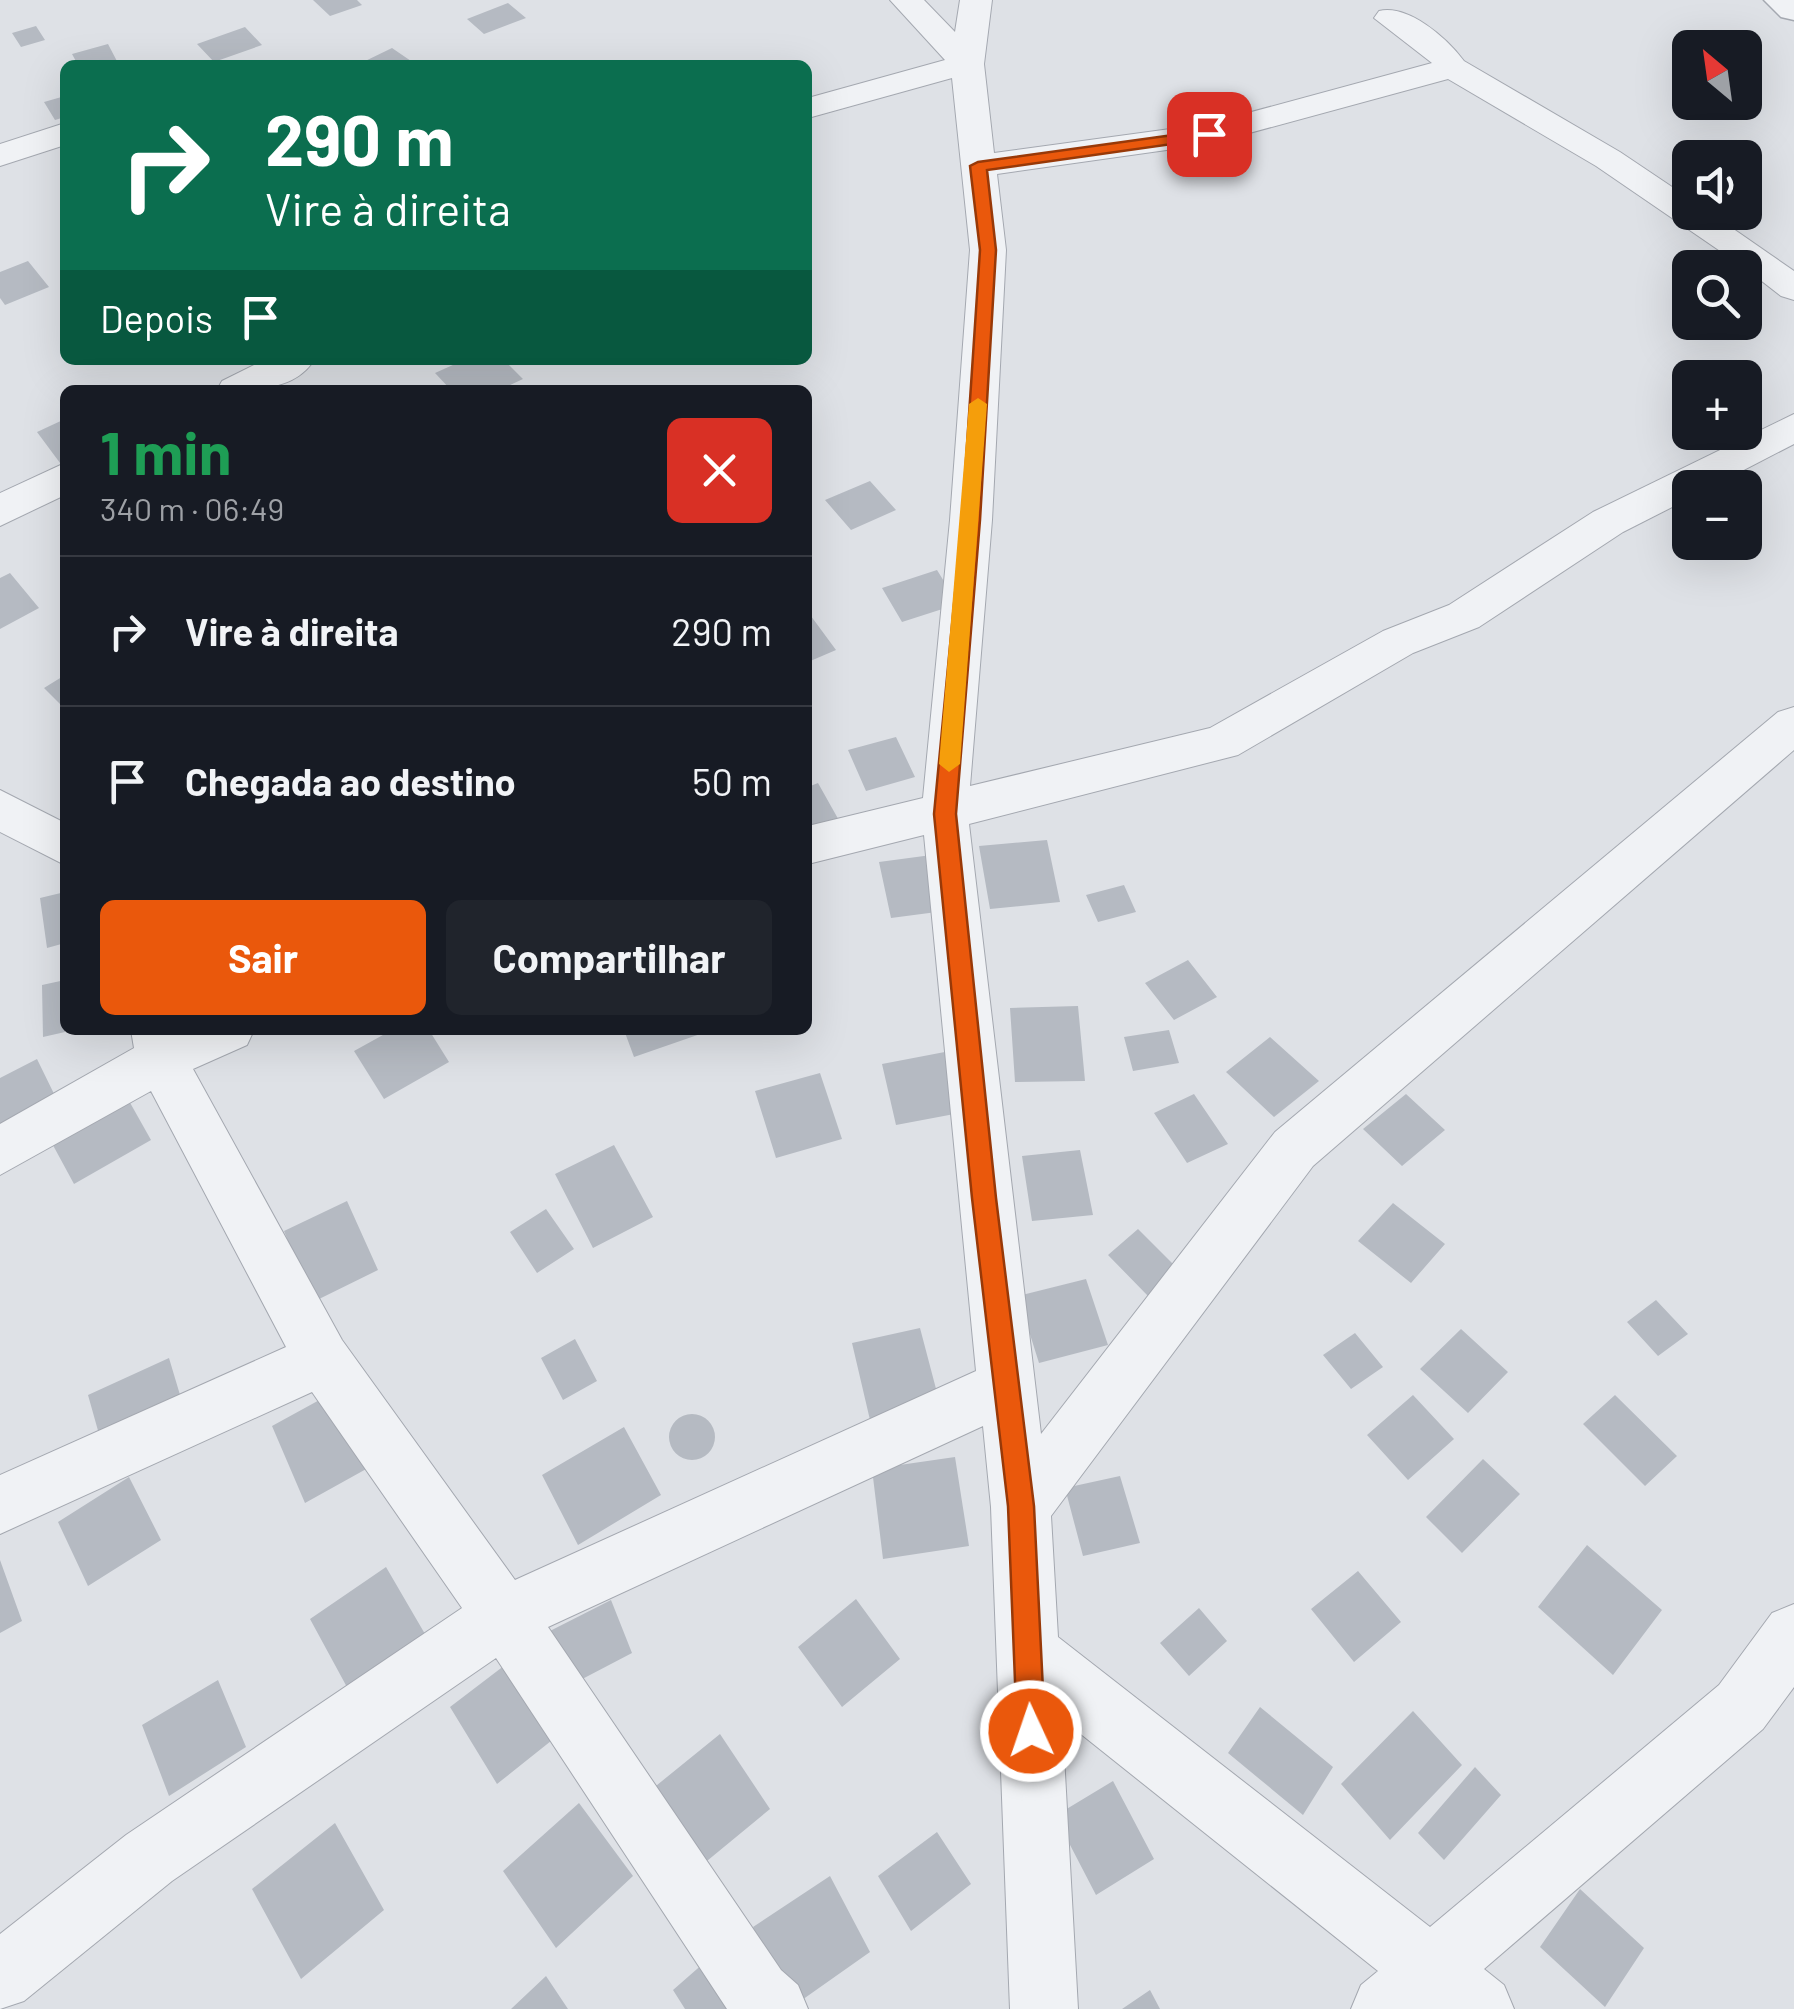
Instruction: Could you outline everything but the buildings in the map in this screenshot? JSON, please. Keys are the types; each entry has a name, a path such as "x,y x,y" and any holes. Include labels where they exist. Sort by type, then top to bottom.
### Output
{"street":[{"path":"906,0 967,64"},
{"path":"976,0 967,64 988,250 971,520 945,814 1021,1506 1044,2009"},
{"path":"1782,0 1794,9"},
{"path":"1390,18 1440,51 1452,68 1608,159 1794,288"},
{"path":"812,107 967,64"},
{"path":"978,166 1209,134 1452,68"},
{"path":"0,156 60,135"},
{"path":"246,385 286,365"},
{"path":"812,844 1222,743 1398,642 1464,616 1608,522 1794,427"},
{"path":"4,499 60,479"},
{"path":"1021,1506 1294,1149 1794,724"},
{"path":"0,808 60,843"},
{"path":"0,1151 158,1044 204,1035"},
{"path":"158,1044 322,1359 504,1616 757,1994 774,2009"},
{"path":"0,1505 322,1359"},
{"path":"0,1977 149,1858 504,1616 1007,1386"},
{"path":"1385,2009 1456,1989 1742,1707 1794,1635"},
{"path":"1027,1652 1456,1989"}],"slow traffic":[{"path":"949,764 978,404"}],"route":[{"path":"1031,1731 1021,1506 984,1198 945,814 971,520 988,250 978,166 1209,134"}]}
